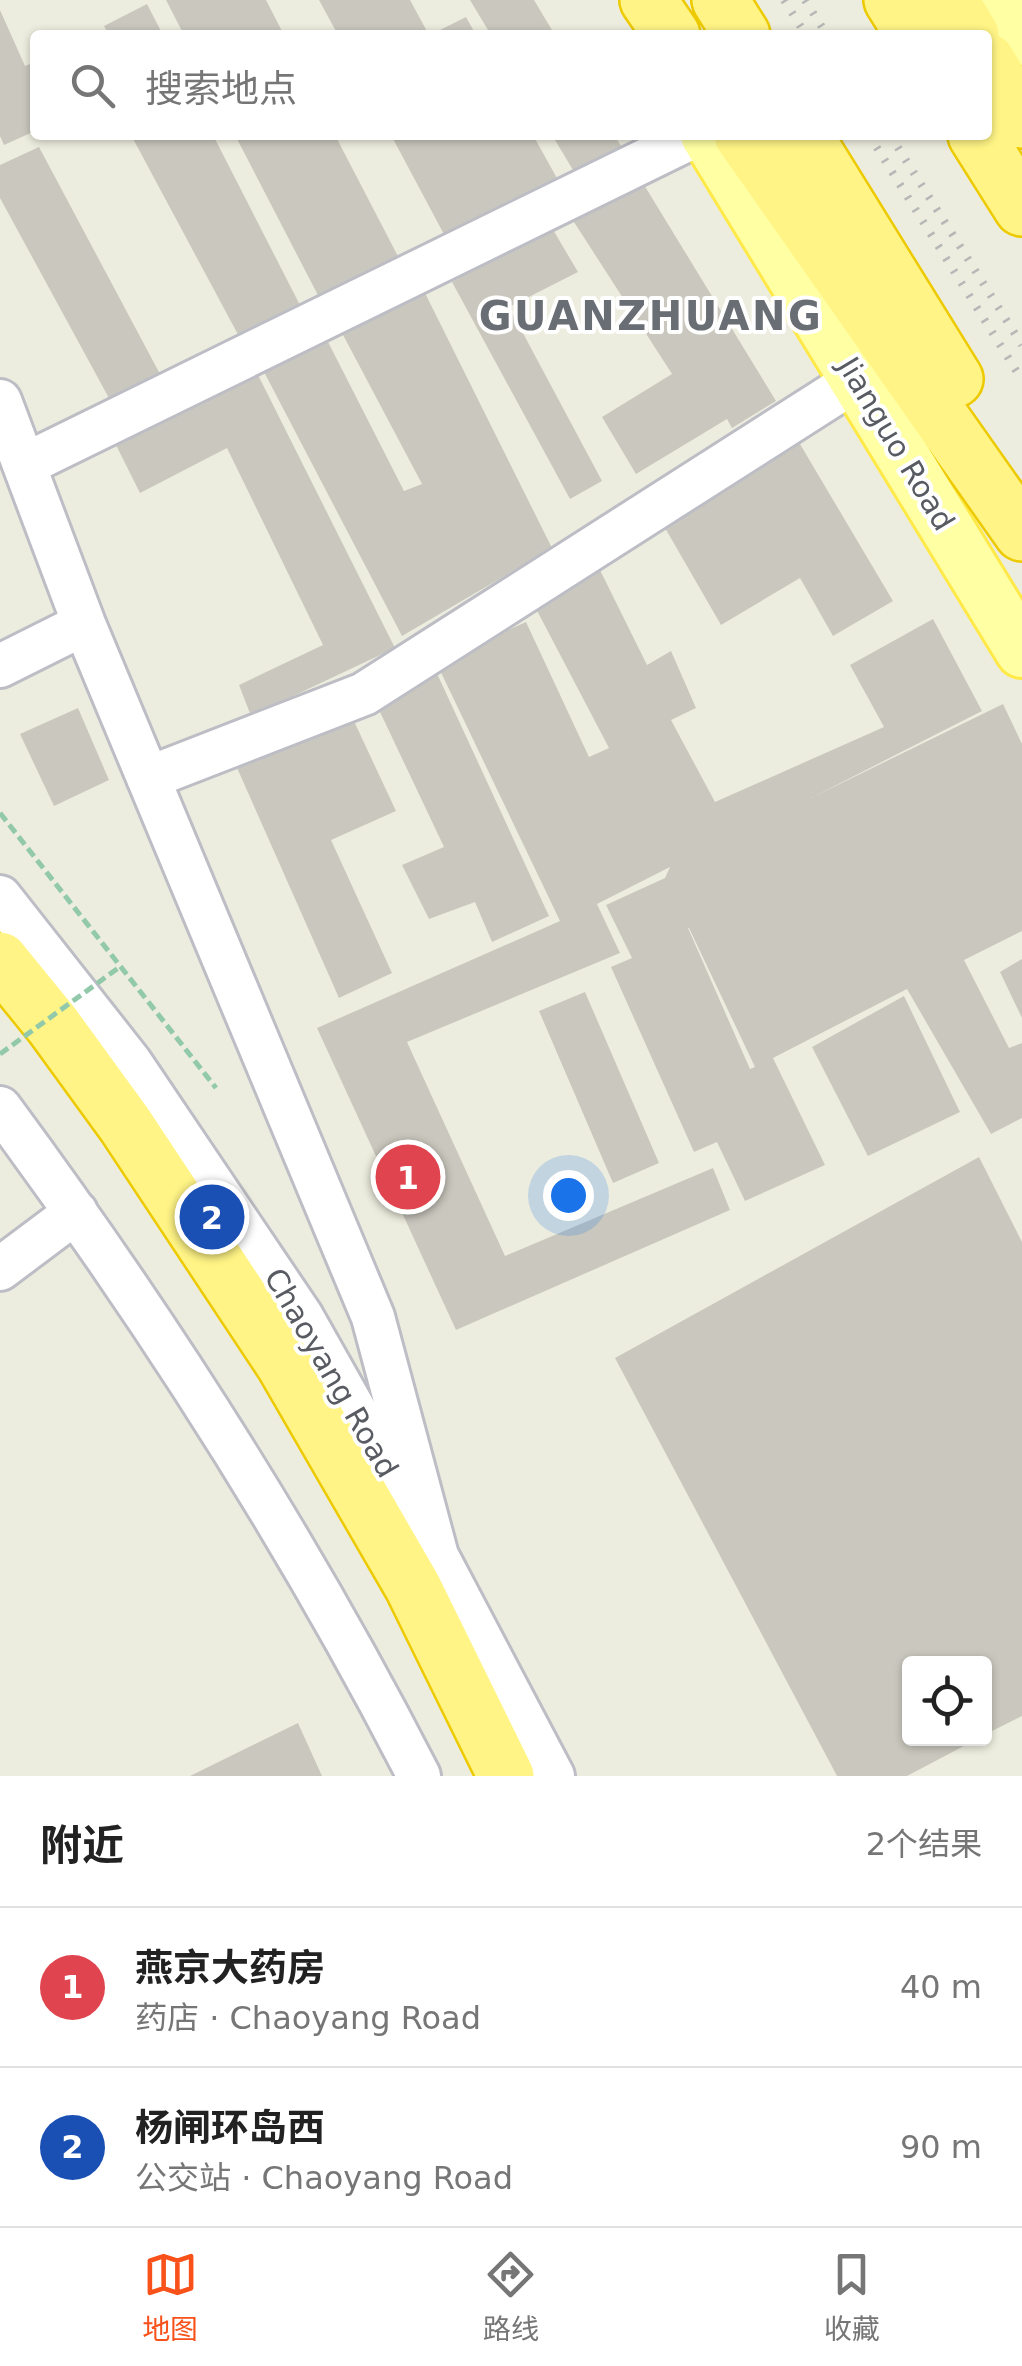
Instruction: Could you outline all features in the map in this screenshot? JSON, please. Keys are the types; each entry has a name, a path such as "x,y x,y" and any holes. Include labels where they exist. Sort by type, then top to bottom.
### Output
{"highway":[{"path":"648,0 669,30"},
{"path":"720,0 739,30"},
{"path":"892,0 911,30"},
{"path":"950,0 968,30"},
{"path":"992,69 1022,120"},
{"path":"746,140 1022,533"},
{"path":"807,140 1022,487"},
{"path":"979,140 1022,208"},
{"name":"Chaoyang Road","path":"0,960 125,1124 284,1364 413,1587 506,1776"},
{"path":"0,1014 60,1088 248,1364 472,1776"}],"main road":[{"path":"625,0 643,30"},
{"path":"995,0 1022,39"},
{"name":"Jianguo Road","path":"710,140 1022,651"}],"street":[{"path":"24,466 687,140"},
{"path":"148,778 364,694 856,380"},
{"path":"0,401 84,624 373,1317 437,1556"},
{"path":"0,666 84,624"},
{"name":"Chaoyang Road","path":"0,897 130,1062 302,1317 437,1556 553,1776"},
{"path":"0,1108 194,1385 419,1776"},
{"path":"0,1270 76,1212"}],"path":[{"path":"0,812 216,1088"},
{"path":"0,1054 121,966"}],"building":[{"path":"166,0 266,0 281,30 181,30"},
{"path":"319,0 410,0 426,30 335,30"},
{"path":"470,0 534,0 552,30 488,30"},
{"path":"147,4 160,30 106,30 104,26"},
{"path":"0,10 25,66 30,64 30,133 4,145 0,136"},
{"path":"466,17 473,30 440,30"},
{"path":"134,140 216,140 303,311 242,342"},
{"path":"238,140 338,140 402,264 322,303"},
{"path":"394,140 536,140 558,180 447,240"},
{"path":"555,140 617,140 625,152 579,180"},
{"path":"39,147 160,374 110,400 0,198 0,165"},
{"path":"638,175 776,401 732,428 727,419 636,474 602,417 672,374 572,219"},
{"path":"552,228 578,272 509,307 602,481 570,499 452,282"},
{"path":"424,291 552,548 402,636 263,370 325,336 404,491 422,484 342,333"},
{"path":"254,367 395,648 251,716 239,685 323,645 227,448 140,493 112,437"},
{"path":"797,439 893,601 833,636 800,578 721,625 661,521"},
{"path":"600,570 647,665 671,651 696,708 671,720 715,802 884,727 850,665 933,619 982,711 811,798 1003,704 1022,744 1022,931 964,960 1009,1048 1022,1043 1022,1118 991,1134 907,989 773,1058 825,1165 745,1201 717,1142 694,1152 611,967 632,958 606,905 665,878 670,867 597,904 620,953 407,1042 505,1256 713,1168 730,1210 456,1330 317,1028 560,921 436,662 526,622 589,757 609,748 533,603","holes":["689,928 755,1067 750,1069"]},
{"path":"434,667 549,916 492,942 475,902 429,919 402,865 444,847 372,695"},
{"path":"346,704 396,811 331,840 392,973 339,998 230,752"},
{"path":"78,708 109,780 54,806 20,734"},
{"path":"1022,959 1022,1018 1000,972"},
{"path":"585,992 659,1163 613,1183 539,1011"},
{"path":"904,996 960,1112 868,1156 812,1047"},
{"path":"979,1157 1022,1242 1022,1716 992,1731 992,1656 902,1656 902,1746 964,1746 907,1776 837,1776 615,1358"},
{"path":"298,1723 322,1776 190,1776"}],"railway":[{"path":"784,0 803,30"},
{"path":"805,0 824,30"},
{"path":"872,140 1022,380"},
{"path":"893,140 1022,345"}],"place":[{"name":"燕京大药房","path":"408,1177"},
{"name":"杨闸环岛西","path":"212,1217"}],"district":[{"name":"GUANZHUANG","path":"651,316"}]}
